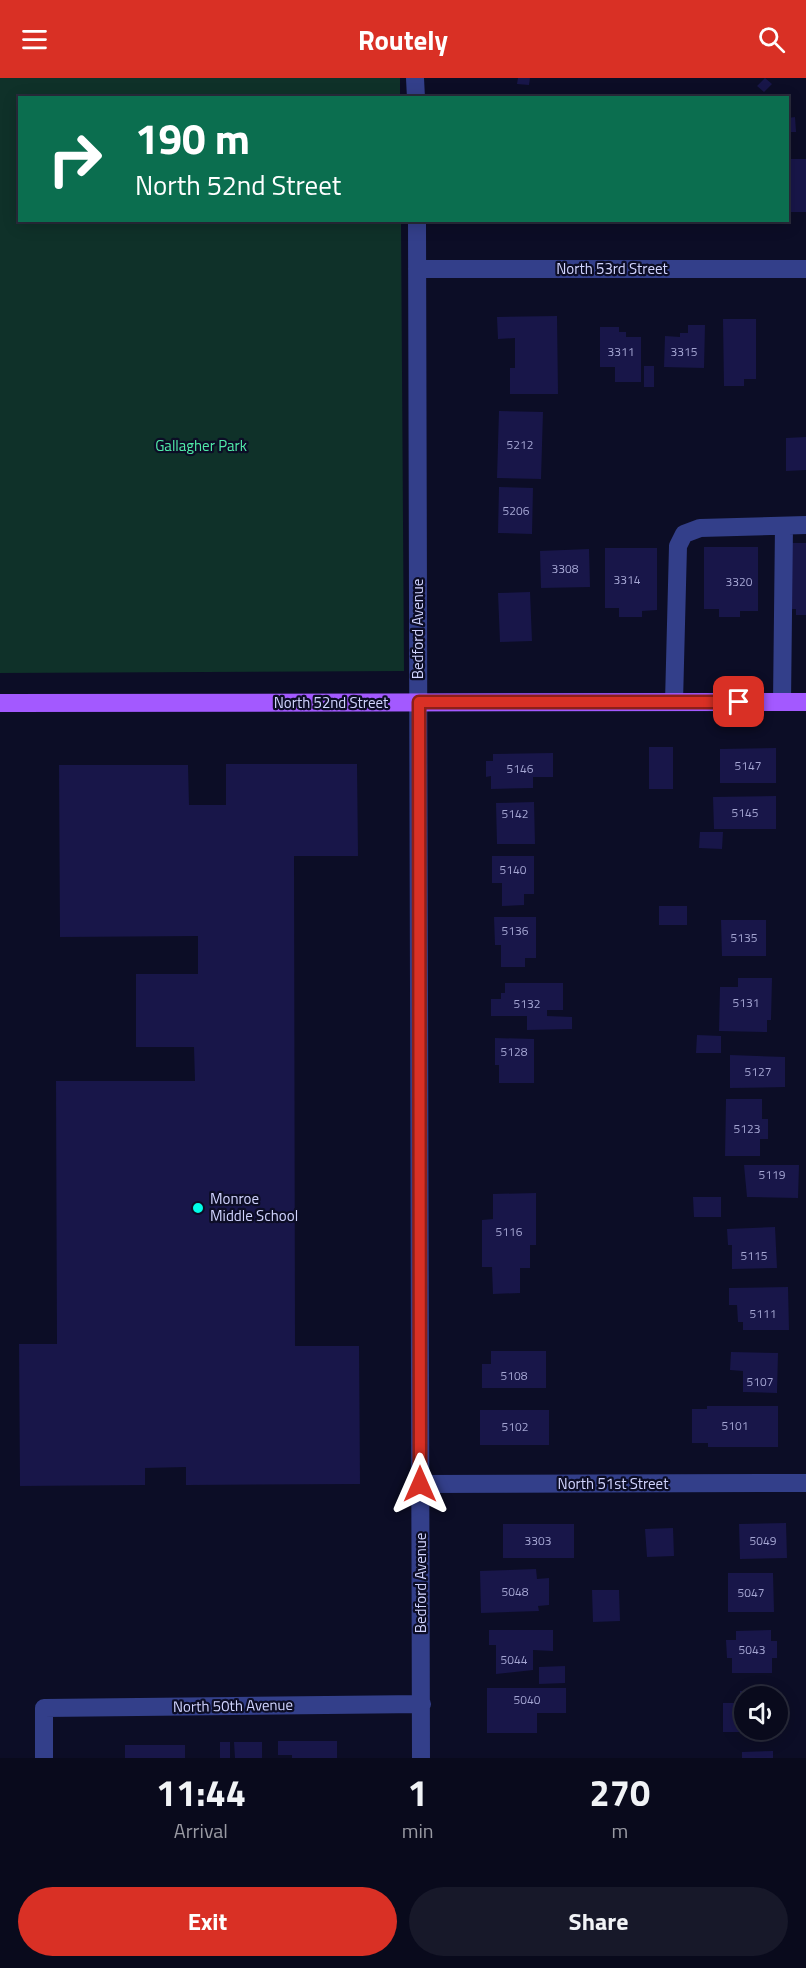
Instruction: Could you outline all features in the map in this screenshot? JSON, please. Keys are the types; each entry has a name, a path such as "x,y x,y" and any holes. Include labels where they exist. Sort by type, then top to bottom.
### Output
{"main road":[{"name":"North 52nd Street","path":"0,704 806,702"}],"street":[{"path":"415,78 416,96"},
{"name":"Bedford Avenue","path":"417,222 422,1758"},
{"name":"North 53rd Street","path":"417,269 806,269"},
{"path":"674,702 678,546 684,534 700,528 806,525"},
{"path":"782,702 784,526"},
{"name":"North 51st Street","path":"420,1484 806,1483"},
{"name":"North 50th Avenue","path":"44,1758 44,1708 422,1704"}],"green space":[{"name":"Gallagher Park","path":"0,78 400,78 400,96 18,96 18,222 401,222 404,671 0,673"}],"building":[{"path":"518,78 530,78 529,85 517,84"},
{"path":"765,78 772,84 764,92 757,86"},
{"path":"795,117 796,132 789,132 789,118"},
{"path":"789,159 806,159 806,212 789,212"},
{"path":"557,316 558,394 510,394 510,368 515,368 515,338 498,339 497,317"},
{"path":"723,319 756,319 756,379 744,379 744,386 724,386"},
{"path":"688,325 705,325 704,368 664,367 665,336 680,337 680,333 688,333"},
{"path":"600,327 619,327 619,332 626,332 626,337 641,337 641,382 615,382 615,367 600,367"},
{"path":"644,366 654,366 654,387 644,387"},
{"path":"499,411 543,412 541,479 497,478"},
{"path":"806,437 806,470 786,471 786,438"},
{"path":"499,487 533,488 532,534 498,533"},
{"path":"788,543 806,543 806,615 796,615 796,609 788,609"},
{"path":"704,547 758,547 758,611 740,611 740,617 719,617 719,609 704,609"},
{"path":"605,548 657,548 657,610 642,611 642,617 619,617 619,608 605,608"},
{"path":"589,549 590,587 541,588 540,551"},
{"path":"530,592 532,641 500,642 498,593"},
{"path":"649,747 673,747 673,789 649,789"},
{"path":"776,748 776,783 720,783 720,749"},
{"path":"553,753 553,777 533,777 533,788 491,789 491,776 486,777 486,761 493,761 493,754"},
{"path":"226,764 357,764 358,856 294,856 295,1346 359,1346 360,1484 186,1485 186,1467 145,1468 145,1485 20,1486 19,1344 57,1344 56,1081 195,1081 194,1047 136,1047 136,974 198,974 198,936 60,937 59,765 188,765 189,805 226,805"},
{"path":"776,796 776,829 714,829 713,797"},
{"path":"534,802 535,844 497,844 496,803"},
{"path":"700,832 723,832 722,849 699,848"},
{"path":"492,856 534,856 534,894 524,894 524,905 502,906 502,883 492,883"},
{"path":"659,906 687,906 687,925 659,925"},
{"path":"494,917 536,917 536,958 525,958 525,967 501,967 501,945 495,945"},
{"path":"721,920 766,920 766,956 722,956"},
{"path":"738,978 772,978 771,1020 767,1020 767,1032 719,1031 720,987 738,987"},
{"path":"505,983 563,983 563,1010 547,1010 547,1016 572,1017 572,1029 527,1030 527,1016 491,1016 491,999 501,999 501,993 505,993"},
{"path":"697,1035 721,1036 721,1053 696,1053"},
{"path":"495,1038 534,1039 534,1083 499,1083 499,1065 495,1065"},
{"path":"730,1055 785,1057 785,1087 730,1088"},
{"path":"726,1099 762,1099 762,1119 768,1119 768,1139 760,1139 760,1156 725,1156"},
{"path":"744,1165 799,1165 798,1198 747,1197"},
{"path":"536,1193 536,1245 530,1245 530,1268 520,1268 520,1293 493,1294 492,1267 482,1267 482,1220 493,1219 493,1194"},
{"path":"693,1197 721,1197 721,1217 694,1217"},
{"path":"775,1227 777,1268 732,1269 732,1245 728,1245 727,1229"},
{"path":"788,1287 789,1330 743,1330 743,1322 738,1322 737,1305 729,1305 729,1288"},
{"path":"491,1351 546,1351 546,1388 482,1388 482,1364 491,1364"},
{"path":"731,1352 778,1353 777,1393 743,1392 743,1371 730,1370"},
{"path":"707,1406 778,1406 778,1447 708,1447 708,1443 692,1443 692,1409 707,1409"},
{"path":"480,1410 549,1410 549,1445 480,1445"},
{"path":"786,1523 787,1558 740,1559 739,1524"},
{"path":"503,1524 574,1524 574,1558 503,1558"},
{"path":"673,1528 674,1556 647,1557 645,1529"},
{"path":"536,1569 537,1579 549,1578 549,1605 538,1606 539,1611 481,1613 480,1571"},
{"path":"728,1573 773,1573 774,1612 728,1612"},
{"path":"592,1590 619,1590 620,1621 593,1622"},
{"path":"489,1630 553,1630 553,1651 533,1650 533,1670 496,1674 496,1645 489,1645"},
{"path":"771,1630 771,1641 777,1641 777,1658 772,1658 772,1673 732,1673 732,1658 727,1658 726,1640 736,1640 736,1631"},
{"path":"565,1666 565,1683 539,1684 539,1667"},
{"path":"487,1688 566,1688 566,1713 537,1713 537,1733 487,1733"},
{"path":"723,1703 734,1703 734,1732 723,1732"},
{"path":"278,1741 337,1741 337,1758 292,1758 292,1755 278,1755"},
{"path":"220,1742 230,1742 230,1758 220,1758"},
{"path":"234,1742 262,1742 262,1758 235,1758"},
{"path":"125,1745 185,1745 185,1758 125,1758"},
{"path":"773,1751 773,1758 742,1758 742,1752"}],"place":[{"name":"Monroe Middle School","path":"198,1208"}],"route":[{"path":"420,1484 419,702 739,702"}]}
